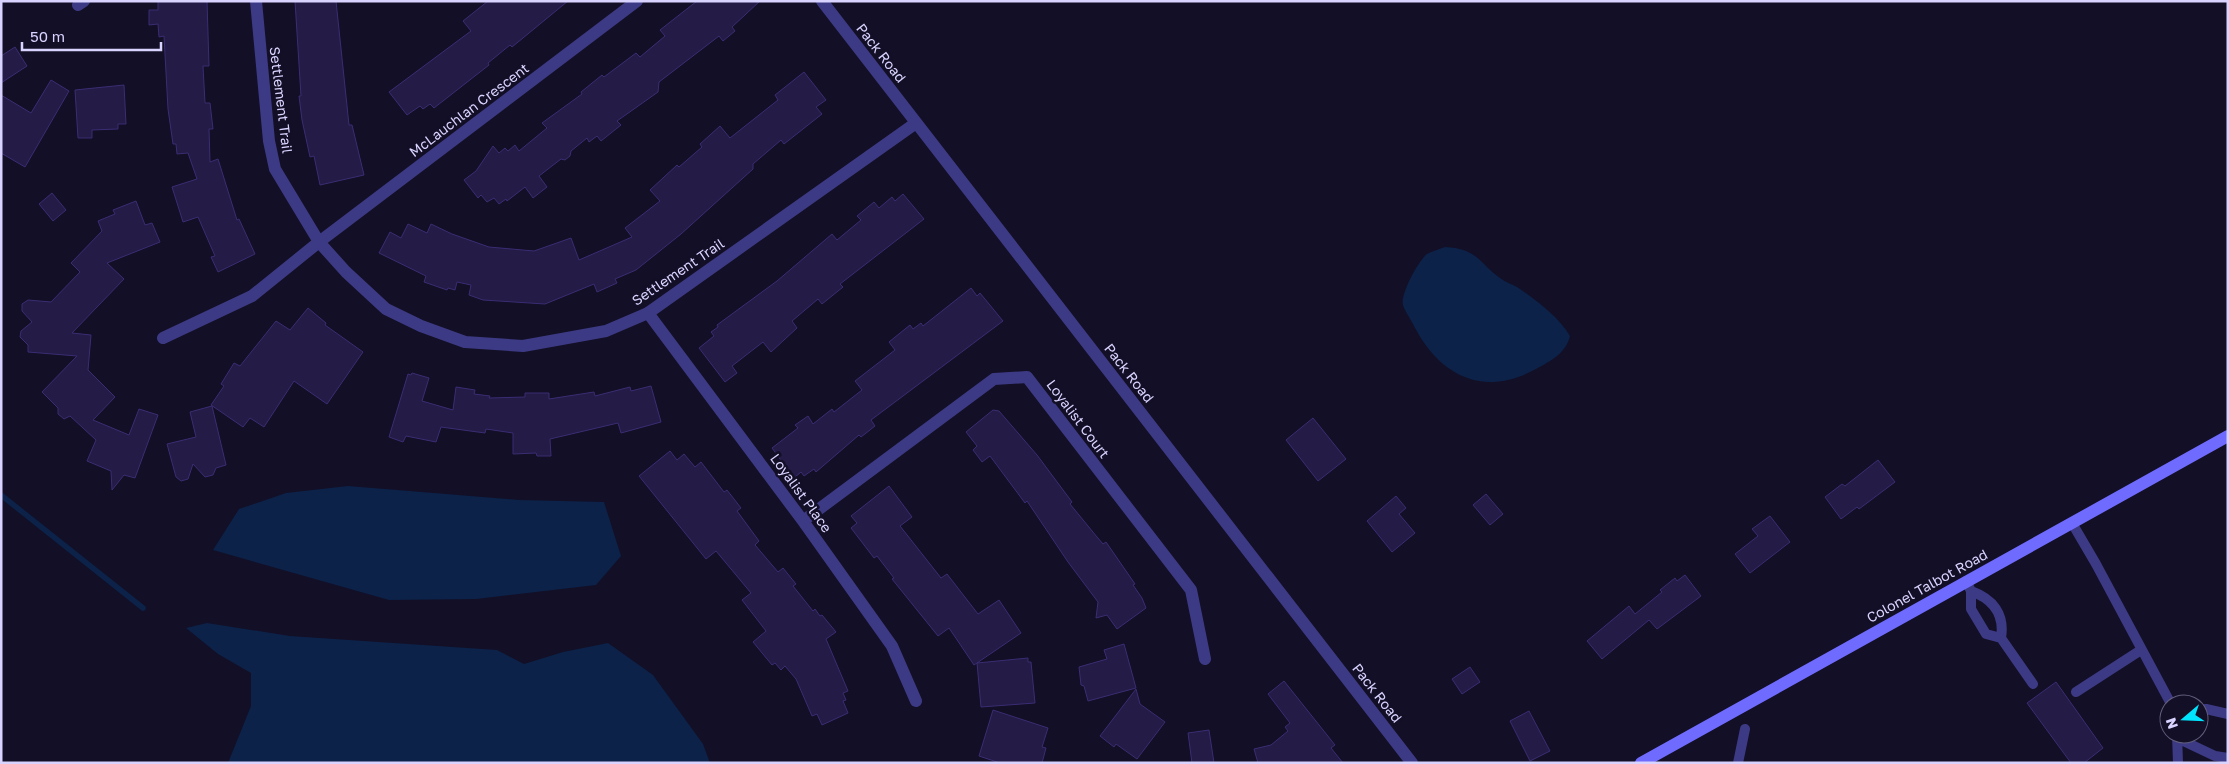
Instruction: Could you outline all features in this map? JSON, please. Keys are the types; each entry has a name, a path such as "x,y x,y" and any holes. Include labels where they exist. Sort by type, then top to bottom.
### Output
{"main road":[{"name":"Colonel Talbot Road","path":"1641,763 1969,586 2072,523 2228,436"}],"street":[{"name":"Settlement Trail","path":"256,1 269,141 275,169 319,242 346,272 386,309 420,326 465,342 523,346 566,340 606,331 648,313 916,123"},
{"name":"McLauchlan Crescent","path":"163,338 252,296 319,242 637,1"},
{"name":"Pack Road","path":"822,1 1412,763"},
{"name":"Loyalist Place","path":"648,313 803,520 892,646 916,701"},
{"name":"Loyalist Court","path":"803,520 994,379 1027,377 1191,590 1205,659"}],"lane":[{"path":"2072,523 2166,694"},
{"path":"1969,586 1971,609 1986,634 2001,638 2033,684"},
{"path":"1969,586 1989,599 2003,623 2001,638"},
{"path":"2076,692 2141,650"},
{"path":"2209,711 2228,714"},
{"path":"1738,763 1744,729"},
{"path":"2177,744 2178,763"},
{"path":"2192,744 2215,756 2228,758"}],"water":[{"path":"1445,247 1471,253 1504,281 1532,297 1546,309 1560,322 1570,336 1561,352 1552,360 1517,377 1482,382 1466,378 1438,359 1415,328 1404,308 1403,300 1411,278 1424,257"},
{"path":"348,486 519,500 604,502 621,556 596,585 476,599 389,600 213,550 239,509 286,493"},
{"path":"207,623 290,636 497,650 524,664 563,652 608,643 653,675 703,744 710,763 228,763 251,706 251,673 218,654 186,628"}],"building":[{"path":"158,1 207,1 209,66 203,66 205,103 210,103 213,129 209,129 210,162 218,159 237,220 239,219 255,254 218,272 211,257 215,256 198,217 183,222 172,187 197,179 188,153 177,154 176,144 173,144 168,109 164,36 159,37 158,24 149,25 149,10 158,10"},
{"path":"295,1 336,1 349,125 352,125 364,175 320,185 314,156 310,157 302,120 299,96 301,96"},
{"path":"488,1 568,1 512,47 510,45 488,63 489,65 434,108 430,104 423,109 420,106 407,115 389,92 471,31 463,21"},
{"path":"697,1 760,1 732,27 735,31 723,41 719,36 659,82 658,92 617,121 621,125 601,141 597,136 589,142 587,138 571,151 570,156 565,160 561,159 539,176 547,187 533,198 525,187 507,201 506,199 499,204 494,198 487,202 481,195 478,198 464,180 476,171 493,146 499,153 505,148 508,151 515,145 519,151 547,128 542,123 582,94 581,92 602,75 604,77 636,53 640,57 665,36 660,30"},
{"path":"15,47 27,66 1,83 1,56"},
{"path":"804,72 826,100 816,107 822,114 784,144 781,140 753,164 753,169 681,234 636,270 615,279 617,283 597,292 594,284 545,304 483,300 469,295 471,285 457,282 455,290 448,288 447,290 424,282 426,276 379,253 390,232 401,238 408,224 427,233 431,224 452,234 489,247 534,251 571,238 579,260 632,237 625,228 660,201 650,190 677,165 679,167 702,147 700,144 720,126 730,138 778,100 775,95"},
{"path":"51,80 69,91 25,167 1,153 1,95 31,113"},
{"path":"124,85 126,124 118,124 118,129 92,130 92,138 78,138 75,90"},
{"path":"52,193 66,210 53,221 39,204"},
{"path":"903,194 924,219 840,284 843,287 822,304 818,299 792,321 797,328 771,352 763,342 732,366 737,373 725,382 699,348 714,336 711,332 718,327 717,325 777,281 832,234 837,240 861,220 857,216 874,202 879,208 892,197 895,201"},
{"path":"136,201 145,225 152,223 160,242 107,263 124,279 72,333 91,335 88,370 115,397 93,420 129,435 139,409 158,415 135,478 124,475 112,490 111,471 87,461 96,440 70,416 64,419 58,414 58,408 42,392 77,356 28,352 28,345 20,337 21,331 32,322 22,311 22,304 28,300 51,302 80,272 71,263 102,231 98,221 115,214 113,210"},
{"path":"971,288 977,296 980,293 1003,321 871,420 875,426 861,437 859,435 816,472 814,469 804,476 801,472 794,478 772,448 798,428 795,425 808,416 813,424 832,409 834,412 862,390 855,381 895,350 889,342 910,325 913,329 921,323 923,326"},
{"path":"308,308 326,323 325,325 363,352 327,404 294,381 264,427 250,418 243,427 211,405 224,386 221,384 234,363 240,366 276,321 290,330"},
{"path":"412,373 429,378 422,401 453,410 456,387 475,390 474,394 490,396 489,398 525,397 525,393 549,393 549,399 594,392 595,396 630,387 631,391 651,386 661,422 621,433 618,423 550,439 551,456 537,456 536,453 513,454 513,433 486,429 485,433 441,427 436,442 406,436 403,442 389,437 408,374 411,375"},
{"path":"212,406 226,465 216,468 213,475 205,477 193,464 188,479 181,481 176,477 167,444 196,437 190,412"},
{"path":"993,410 999,411 1037,455 1072,502 1070,504 1103,544 1106,542 1135,584 1133,585 1146,608 1117,629 1107,615 1096,618 1098,602 1068,562 1027,501 1025,503 990,456 982,462 973,450 977,446 966,432"},
{"path":"1313,418 1346,459 1318,481 1286,440"},
{"path":"670,451 677,460 684,454 695,467 701,462 724,492 727,490 741,508 737,511 759,541 755,545 778,572 783,568 796,584 793,586 813,611 815,609 820,616 822,615 836,632 826,639 848,691 843,693 846,700 843,701 848,713 822,725 817,714 812,716 796,679 785,666 781,670 775,663 772,665 753,642 766,631 742,600 751,593 716,551 706,559 639,476"},
{"path":"1878,460 1895,482 1859,509 1857,507 1841,519 1825,497 1842,484 1845,486"},
{"path":"889,486 912,517 900,526 941,578 947,574 978,614 999,600 1021,633 974,665 949,628 938,636 892,579 894,578 877,556 874,558 851,528 857,523 851,516"},
{"path":"1486,494 1503,514 1490,525 1473,505"},
{"path":"1396,496 1406,508 1399,514 1415,533 1392,552 1367,521"},
{"path":"1770,516 1790,542 1750,573 1735,554 1758,536 1752,529"},
{"path":"1685,575 1701,596 1657,629 1649,620 1602,659 1587,641 1629,606 1635,614 1662,592 1660,590 1675,578 1677,581"},
{"path":"1124,644 1136,688 1088,701 1084,686 1081,685 1079,667 1107,659 1104,650"},
{"path":"1028,658 1028,662 1031,662 1035,703 981,707 977,663"},
{"path":"1470,667 1480,682 1462,694 1452,679"},
{"path":"1284,681 1335,745 1331,748 1343,763 1258,763 1254,749 1271,745 1288,731 1285,727 1290,723 1268,694"},
{"path":"2056,682 2103,748 2084,763 2071,763 2027,703"},
{"path":"1136,689 1140,704 1165,722 1137,759 1116,744 1114,747 1100,736"},
{"path":"993,710 1048,728 1042,747 1046,748 1042,763 1000,763 979,756"},
{"path":"1529,711 1550,751 1530,761 1510,721"},
{"path":"1209,730 1214,763 1192,763 1188,733"}],"waterway":[{"path":"1,495 143,608"}]}
